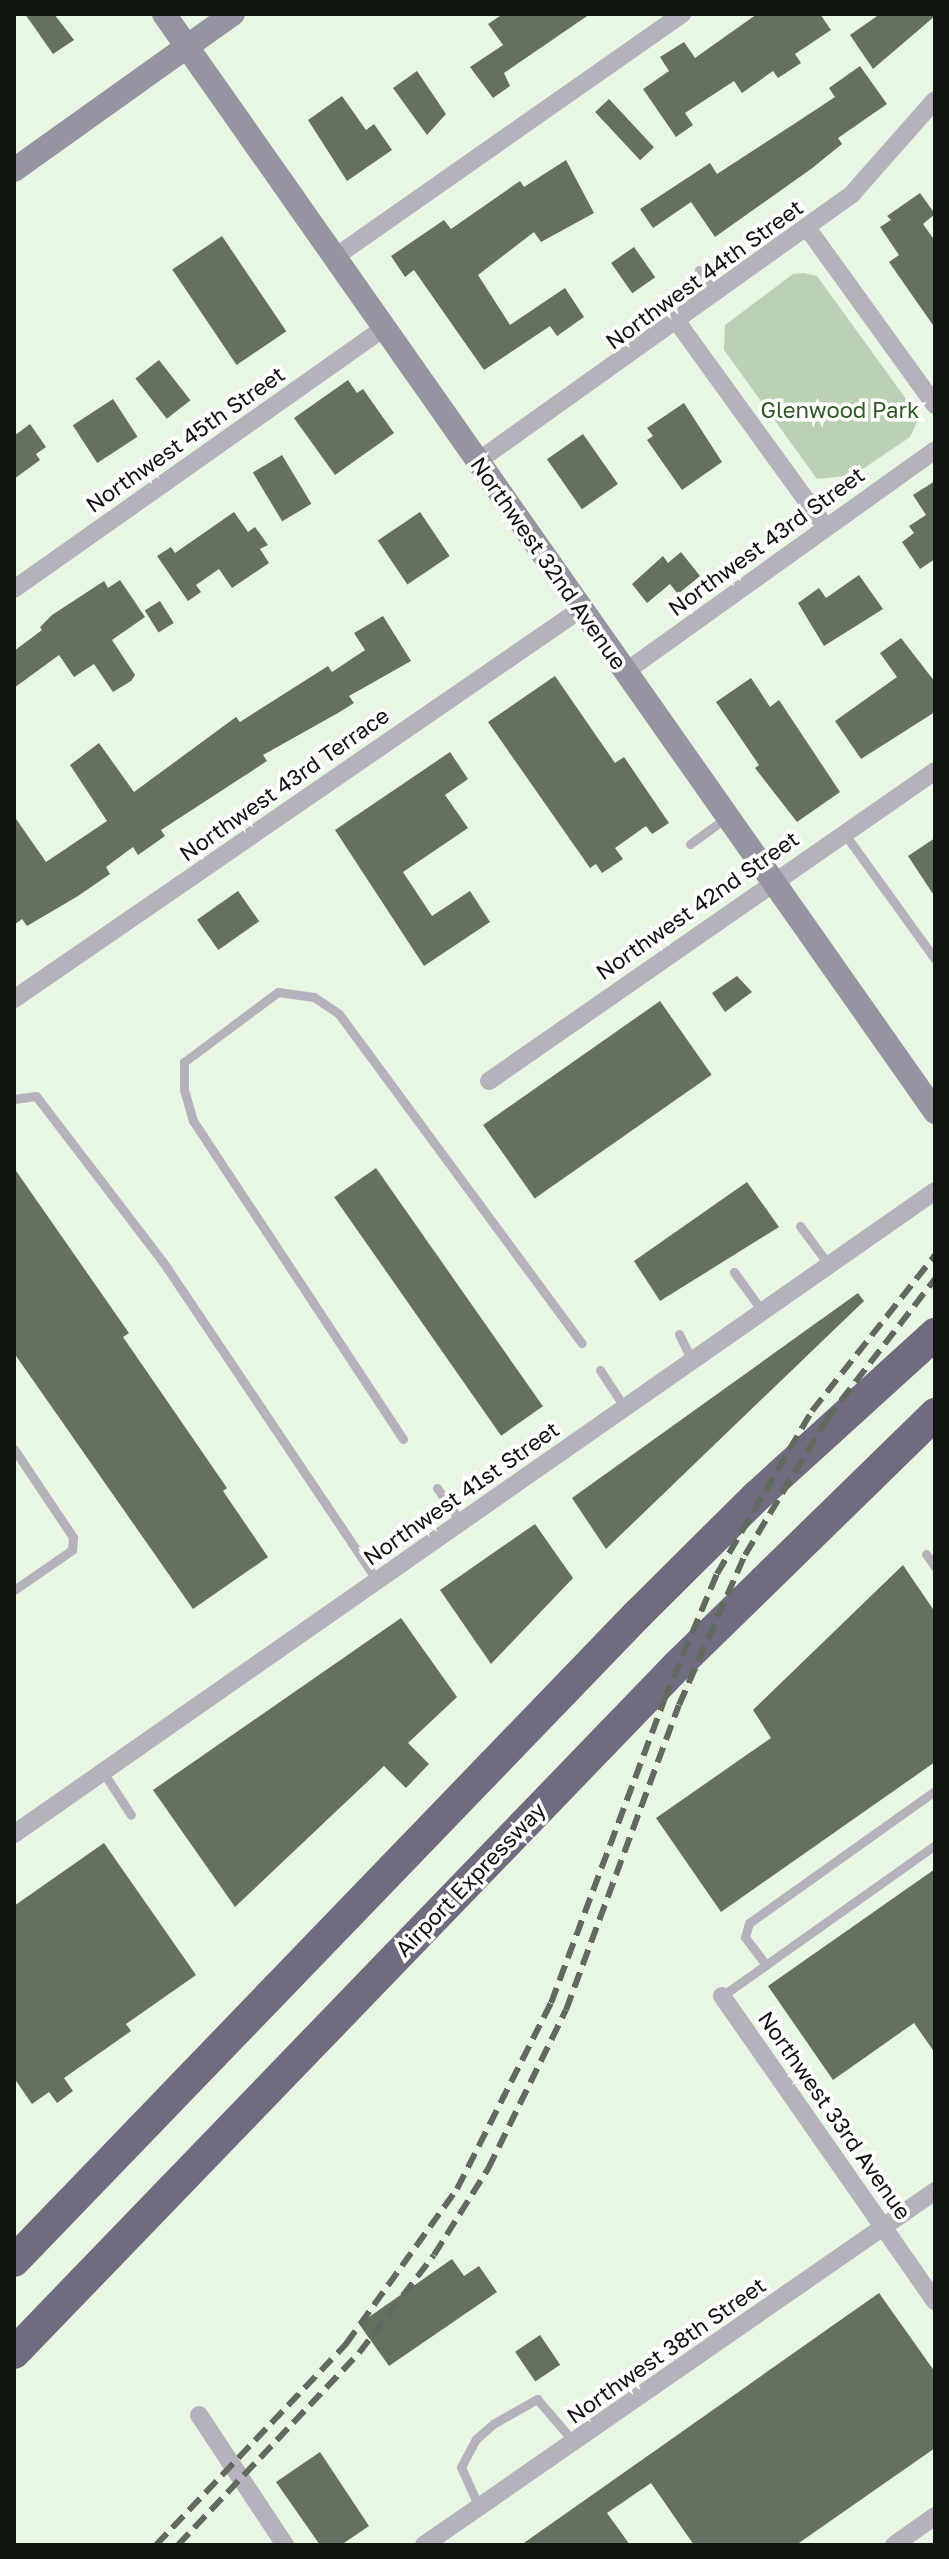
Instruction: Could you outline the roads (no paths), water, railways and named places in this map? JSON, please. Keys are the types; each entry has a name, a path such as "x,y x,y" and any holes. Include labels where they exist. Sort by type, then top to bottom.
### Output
{"highway":[{"path":"14,2261 650,1602 757,1496 935,1334"},
{"name":"Airport Expressway","path":"14,2353 677,1666 935,1414"},
{"path":"14,2238 174,2094"}],"main road":[{"name":"Northwest 32nd Avenue","path":"164,14 935,1112"},
{"path":"14,170 233,14"}],"street":[{"path":"335,257 682,14"},
{"name":"Northwest 44th Street","path":"478,461 717,296 808,229 885,162 935,100"},
{"path":"808,229 935,405"},
{"path":"678,323 825,526"},
{"name":"Northwest 45th Street","path":"14,589 384,328"},
{"name":"Northwest 43rd Street","path":"625,672 935,450"},
{"name":"Northwest 43rd Terrace","path":"16,995 581,609"},
{"name":"Northwest 42nd Street","path":"489,1081 772,881 935,771"},
{"name":"Northwest 41st Street","path":"14,1834 935,1191"},
{"name":"Northwest 33rd Avenue","path":"722,1996 935,2301"},
{"name":"Northwest 38th Street","path":"424,2545 935,2191"},
{"path":"199,2415 285,2545"},
{"path":"894,2545 935,2516"}],"lane":[{"path":"699,270 717,296"},
{"path":"690,844 727,817"},
{"path":"844,833 935,959"},
{"path":"403,1439 193,1121 184,1089 184,1062 278,992 314,997 339,1014 582,1343"},
{"path":"14,1099 36,1096 163,1262 377,1580"},
{"path":"800,1226 829,1265"},
{"path":"734,1272 762,1311"},
{"path":"679,1334 692,1361"},
{"path":"600,1370 625,1408"},
{"path":"14,1449 73,1537 72,1550 14,1590"},
{"path":"437,1488 461,1522"},
{"path":"926,1554 935,1567"},
{"path":"103,1772 131,1815"},
{"path":"766,1965 744,1931 935,1791"},
{"path":"722,1996 935,1845"},
{"path":"479,2507 461,2467 476,2439 493,2424 537,2399 574,2442"}],"railway":[{"path":"156,2545 346,2344 457,2189 551,2003 664,1700 717,1574 812,1411 935,1255"},
{"path":"178,2545 359,2353 434,2255 488,2169 566,2010 679,1705 745,1555 826,1420 935,1279"}],"park label":[{"name":"Glenwood Park","path":"840,410"}]}
